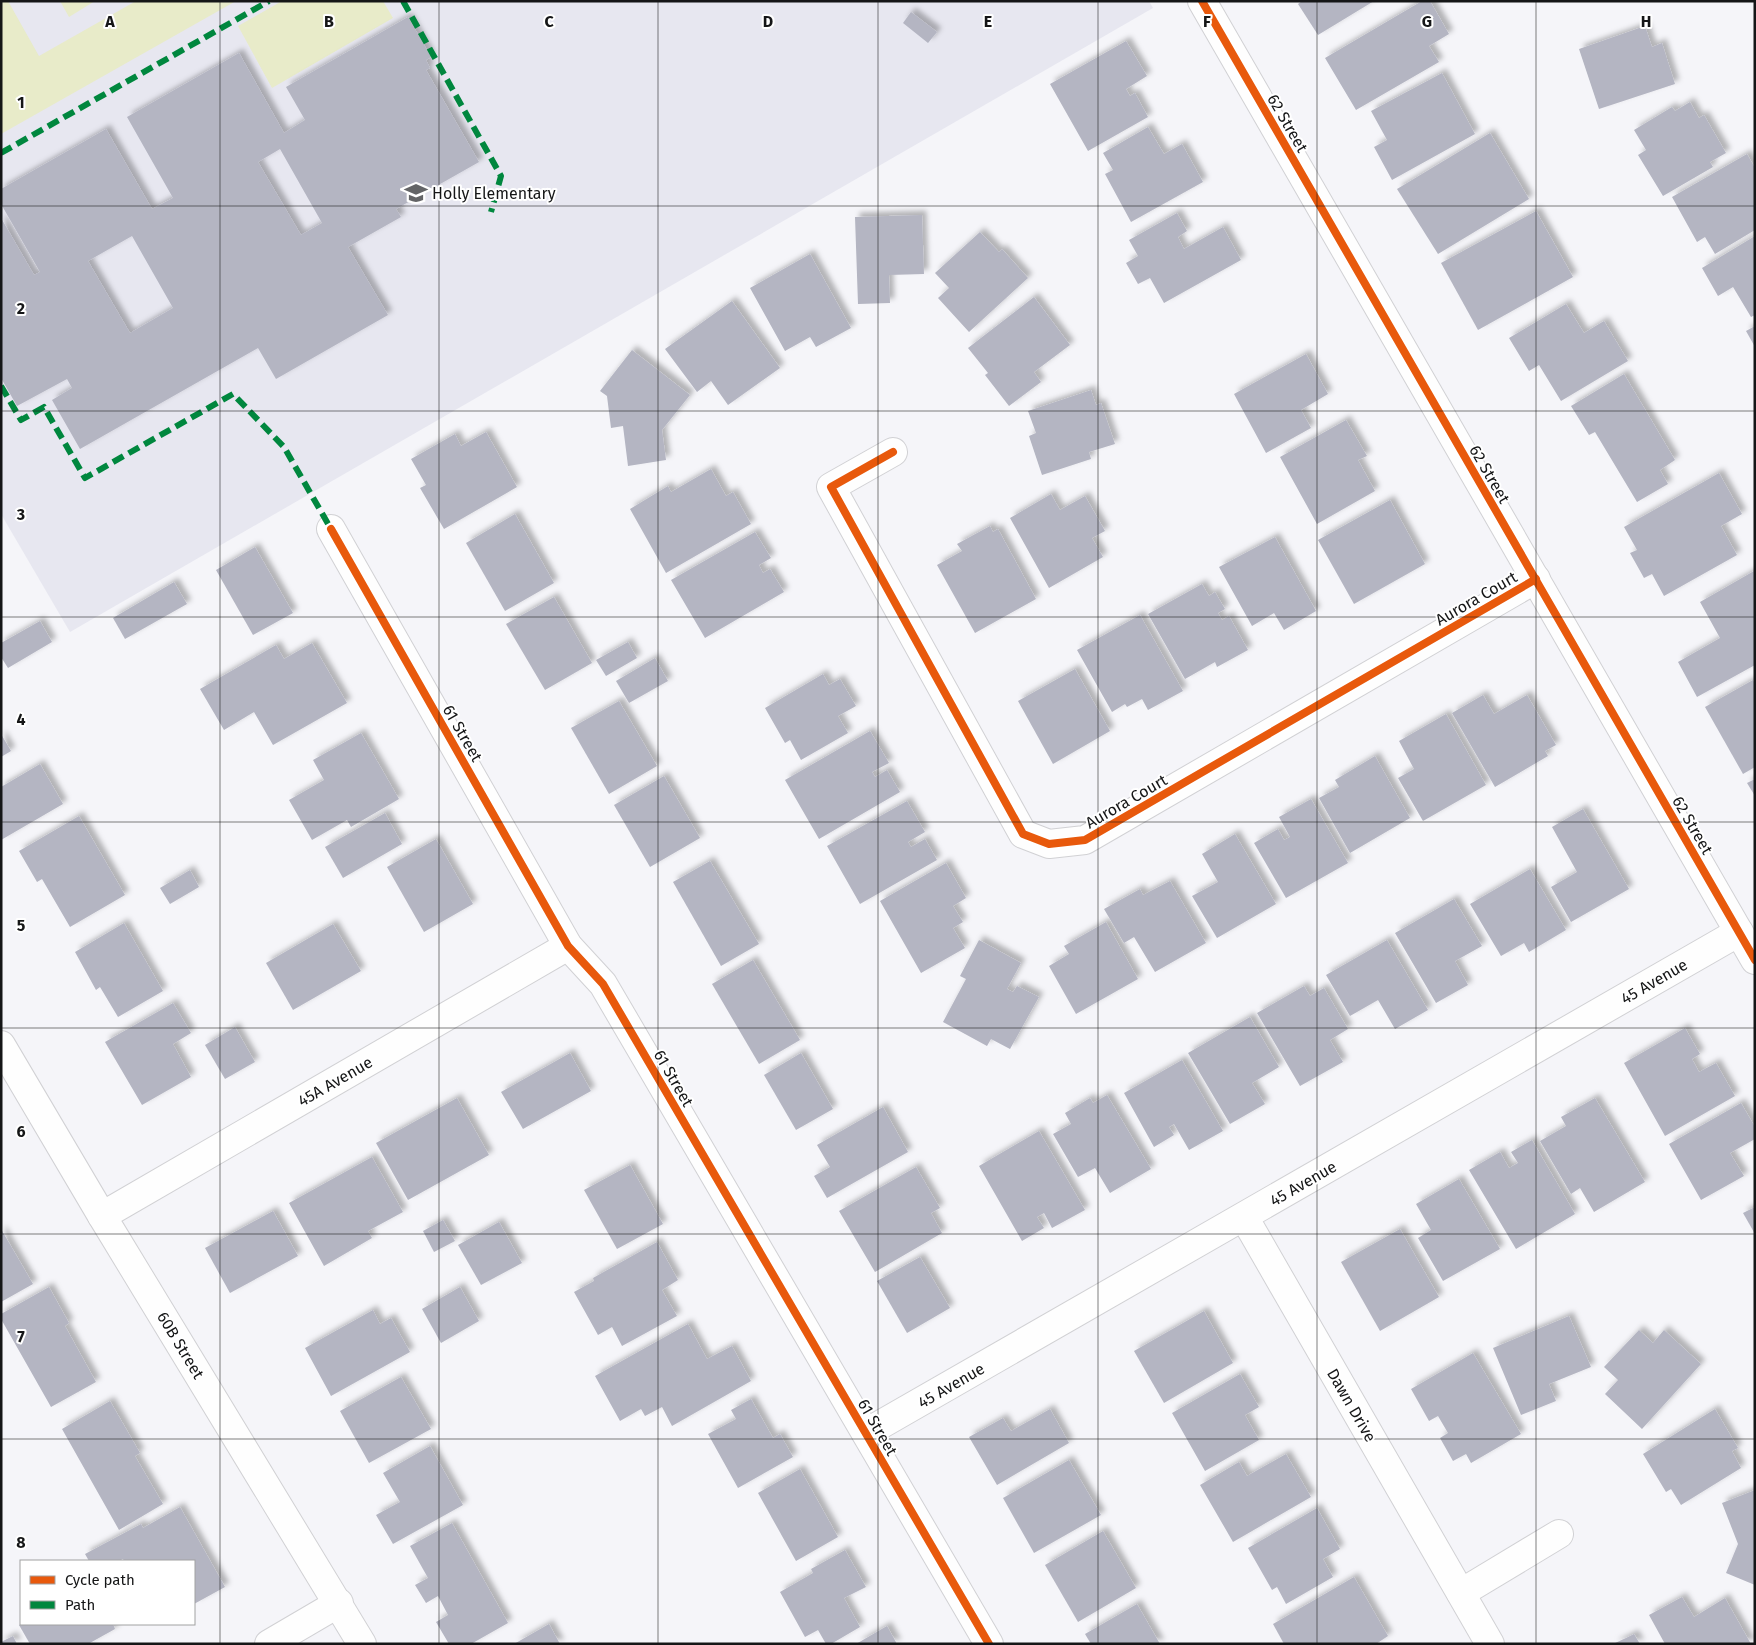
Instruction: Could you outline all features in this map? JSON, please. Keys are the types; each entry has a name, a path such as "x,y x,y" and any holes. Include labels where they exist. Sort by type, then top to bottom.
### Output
{"street":[{"name":"62 Street","path":"1202,1 1755,960"},
{"name":"Aurora Court","path":"893,452 831,487 1024,834 1050,844 1086,840 1536,579"},
{"name":"61 Street","path":"331,530 568,946 602,984 988,1644"},
{"name":"45 Avenue","path":"866,1433 1739,932"},
{"name":"45A Avenue","path":"102,1216 568,946"},
{"name":"60B Street","path":"1,1045 102,1216 339,1603 362,1644"},
{"name":"Dawn Drive","path":"1244,1217 1490,1644"},
{"path":"1461,1592 1559,1534"},
{"path":"269,1644 339,1603"}],"shaded area":[{"name":"Holly Elementary","path":"1,1 1149,1 1153,8 70,632 1,514"}],"green space":[{"path":"1,1 8,1 39,56 136,1 236,1 1,134"},
{"path":"60,1 95,1 69,17"},
{"path":"282,1 383,1 393,18 272,88 238,26"}],"building":[{"path":"1302,1 1374,1 1318,35 1298,4"},
{"path":"1422,1 1430,1 1449,34 1429,46 1439,62 1356,110 1325,58"},
{"path":"911,12 937,32 928,43 903,23"},
{"name":"Holly Elementary","path":"408,17 431,57 426,60 430,68 426,70 479,162 396,209 401,217 348,247 388,315 276,379 258,348 80,449 52,400 72,388 67,379 17,406 1,378 1,218 34,275 40,272 1,204 1,189 106,129 152,209 173,198 127,117 239,53 284,133 305,120 286,87","holes":["280,149 322,223 301,235 258,162","132,236 173,308 130,333 88,261"]},
{"path":"1645,26 1652,47 1662,43 1675,84 1599,109 1579,49"},
{"path":"1126,41 1147,76 1126,89 1130,96 1135,93 1148,117 1088,151 1050,84"},
{"path":"1442,73 1475,134 1392,180 1374,147 1387,140 1371,111"},
{"path":"1690,102 1699,118 1704,115 1726,153 1710,162 1713,167 1663,196 1638,155 1646,150 1634,130 1672,107 1675,111"},
{"path":"1148,127 1164,154 1182,144 1203,182 1131,222 1105,174 1113,170 1103,153"},
{"path":"1490,133 1529,199 1438,254 1397,189"},
{"path":"1747,154 1755,168 1755,230 1715,254 1705,237 1697,242 1672,197"},
{"path":"1536,211 1573,277 1478,330 1441,263"},
{"path":"1177,213 1187,231 1178,237 1184,249 1223,227 1241,260 1164,303 1150,278 1138,284 1126,263 1138,256 1129,240"},
{"path":"922,215 924,274 889,275 890,303 858,304 855,217"},
{"path":"980,232 999,252 1002,249 1028,278 969,332 938,298 949,288 935,273"},
{"path":"1755,236 1755,315 1751,317 1733,287 1718,296 1702,268"},
{"path":"810,254 851,328 816,347 810,337 785,351 750,288"},
{"path":"1034,297 1070,345 1034,372 1041,382 1009,406 985,375 988,373 968,348"},
{"path":"732,301 780,368 728,405 711,381 697,392 665,349"},
{"path":"1566,304 1584,333 1604,321 1628,361 1561,401 1539,365 1529,371 1509,338"},
{"path":"1755,326 1755,347 1746,331"},
{"path":"632,350 690,395 662,430 666,460 628,466 623,426 611,428 607,396 600,391"},
{"path":"1306,354 1328,394 1301,410 1311,428 1266,453 1234,394"},
{"path":"1624,374 1675,460 1660,470 1668,484 1637,502 1595,432 1589,435 1571,406"},
{"path":"1091,390 1096,405 1101,403 1115,444 1089,452 1091,459 1042,475 1029,436 1036,433 1028,411"},
{"path":"1346,420 1367,456 1358,460 1375,491 1317,524 1280,457"},
{"path":"486,432 517,487 444,529 420,488 426,485 411,459 455,434 461,446"},
{"path":"711,469 726,496 733,492 751,524 666,573 630,509 668,486 671,492"},
{"path":"1719,473 1742,514 1721,526 1737,555 1664,596 1652,574 1644,578 1630,553 1637,550 1624,527"},
{"path":"1051,494 1060,510 1085,496 1105,531 1092,538 1103,557 1049,588 1010,518"},
{"path":"1390,500 1425,564 1354,604 1318,540"},
{"path":"515,514 554,583 505,611 466,543"},
{"path":"990,526 993,532 998,529 1036,599 975,633 937,565 962,551 957,544"},
{"path":"755,532 771,558 759,565 763,573 770,569 784,592 705,638 671,580"},
{"path":"1275,537 1316,611 1284,630 1274,613 1252,626 1219,567"},
{"path":"255,547 293,613 253,635 216,570"},
{"path":"1754,571 1755,665 1697,697 1678,662 1720,638 1700,602"},
{"path":"174,582 187,604 125,639 113,618"},
{"path":"1202,584 1209,596 1215,592 1225,609 1218,613 1222,620 1229,616 1248,650 1217,667 1215,662 1185,679 1148,614"},
{"path":"554,597 592,663 545,690 506,624"},
{"path":"1140,615 1183,691 1148,710 1142,699 1127,707 1125,704 1112,712 1077,650"},
{"path":"40,621 52,642 8,668 1,657 1,643"},
{"path":"628,642 637,658 606,676 596,660"},
{"path":"312,643 347,703 273,745 254,712 224,730 200,689 276,645 284,659"},
{"path":"655,658 668,681 629,703 616,681"},
{"path":"1075,669 1110,731 1053,764 1018,701"},
{"path":"823,674 829,685 840,679 856,706 838,716 848,733 801,760 790,740 785,743 765,708"},
{"path":"1753,680 1755,684 1755,767 1743,774 1705,707"},
{"path":"1483,695 1494,714 1527,695 1556,745 1545,751 1548,756 1495,787 1452,713"},
{"path":"619,701 657,766 609,794 571,728"},
{"path":"1446,714 1486,785 1423,821 1398,778 1414,769 1399,741"},
{"path":"870,731 889,763 872,772 875,777 887,770 900,792 819,839 785,780"},
{"path":"361,733 399,799 351,827 347,820 312,840 289,800 324,780 313,760"},
{"path":"1,734 11,751 1,757"},
{"path":"1375,756 1410,818 1350,853 1319,798 1339,787 1335,780"},
{"path":"40,764 63,804 1,840 1,787"},
{"path":"664,776 700,838 650,867 614,805"},
{"path":"1755,779 1755,796 1747,783"},
{"path":"1311,799 1348,863 1286,898 1254,843 1278,829 1284,840 1290,837 1279,817"},
{"path":"907,801 925,832 908,842 911,847 925,839 937,860 860,904 827,846"},
{"path":"1583,809 1629,889 1571,922 1551,887 1577,872 1552,827"},
{"path":"385,813 402,844 343,878 325,847"},
{"path":"79,816 125,895 70,927 42,879 37,882 19,851"},
{"path":"1235,834 1276,904 1217,938 1192,896 1218,882 1202,854"},
{"path":"436,839 473,904 424,932 387,867"},
{"path":"710,861 759,944 721,966 673,882"},
{"path":"946,863 966,898 953,906 963,922 953,928 965,948 921,973 880,901"},
{"path":"1530,869 1566,930 1529,952 1524,943 1501,956 1470,904"},
{"path":"190,870 199,887 170,904 160,888"},
{"path":"1170,881 1206,943 1155,972 1134,937 1124,943 1104,909 1140,889 1143,895"},
{"path":"1454,899 1482,946 1455,961 1468,985 1436,1003 1395,933"},
{"path":"1106,922 1138,979 1076,1014 1049,966 1069,954 1064,946"},
{"path":"124,923 163,991 118,1017 100,987 96,990 75,952"},
{"path":"333,924 361,971 293,1010 266,963"},
{"path":"979,940 1021,963 1007,989 1013,992 1017,986 1039,997 1010,1049 991,1039 987,1046 943,1022 966,979 960,976"},
{"path":"1387,940 1428,1010 1395,1029 1378,1000 1350,1016 1326,975"},
{"path":"753,960 800,1040 759,1064 712,984"},
{"path":"1304,986 1310,996 1324,988 1348,1029 1330,1040 1343,1062 1300,1086 1257,1013"},
{"path":"173,1003 191,1033 173,1044 191,1077 142,1105 105,1042"},
{"path":"1250,1017 1279,1067 1252,1083 1265,1104 1230,1124 1188,1053"},
{"path":"235,1027 255,1062 225,1079 205,1045"},
{"path":"1685,1028 1700,1054 1692,1059 1699,1072 1716,1063 1735,1096 1665,1136 1624,1063"},
{"path":"570,1053 591,1091 523,1129 501,1092"},
{"path":"801,1053 833,1109 796,1130 764,1075"},
{"path":"1182,1060 1223,1131 1189,1150 1174,1124 1169,1127 1174,1135 1154,1147 1124,1093"},
{"path":"1107,1095 1151,1169 1110,1193 1095,1168 1078,1177 1053,1134 1071,1124 1065,1113 1090,1098 1093,1103"},
{"path":"457,1098 489,1155 408,1200 376,1143"},
{"path":"1595,1098 1645,1182 1594,1212 1580,1188 1571,1194 1540,1141 1566,1126 1561,1117"},
{"path":"1741,1103 1755,1127 1755,1139 1730,1153 1744,1176 1701,1200 1669,1144"},
{"path":"883,1107 908,1152 827,1198 814,1176 830,1167 817,1145"},
{"path":"1039,1131 1085,1210 1052,1228 1044,1213 1037,1217 1044,1228 1022,1241 979,1166"},
{"path":"1532,1140 1575,1214 1516,1249 1469,1170 1500,1152 1509,1168 1518,1163 1511,1152"},
{"path":"372,1157 403,1212 368,1231 372,1238 324,1266 289,1203"},
{"path":"630,1165 663,1224 617,1249 584,1190"},
{"path":"916,1167 940,1208 931,1213 942,1233 875,1272 839,1211"},
{"path":"1459,1179 1500,1249 1443,1281 1418,1238 1431,1230 1416,1204"},
{"path":"1755,1207 1755,1234 1743,1213"},
{"path":"273,1211 298,1256 230,1293 205,1248"},
{"path":"443,1220 455,1241 434,1252 423,1231"},
{"path":"499,1222 522,1263 481,1285 458,1245"},
{"path":"1,1229 33,1284 1,1302"},
{"path":"1400,1229 1439,1297 1380,1331 1341,1262"},
{"path":"657,1242 678,1280 662,1290 677,1316 622,1346 612,1327 598,1335 574,1292 594,1281 593,1278"},
{"path":"920,1257 950,1308 907,1333 877,1281"},
{"path":"49,1287 69,1323 65,1326 96,1382 51,1407 1,1319 1,1314"},
{"path":"460,1287 479,1321 441,1343 422,1309"},
{"path":"373,1310 380,1324 391,1318 410,1352 331,1396 305,1348"},
{"path":"1204,1311 1233,1363 1164,1403 1134,1351"},
{"path":"1569,1316 1591,1367 1549,1384 1556,1401 1521,1415 1493,1348"},
{"path":"688,1324 707,1359 732,1346 751,1381 672,1426 662,1407 645,1416 641,1409 620,1421 595,1376"},
{"path":"1639,1330 1653,1343 1664,1330 1701,1364 1642,1429 1605,1394 1618,1380 1604,1367"},
{"path":"1473,1353 1521,1434 1471,1463 1466,1454 1453,1461 1440,1438 1448,1433 1438,1416 1429,1421 1411,1389"},
{"path":"1240,1374 1259,1407 1245,1415 1259,1440 1205,1471 1172,1413"},
{"path":"401,1377 431,1429 369,1463 340,1411"},
{"path":"751,1399 773,1438 780,1434 793,1457 738,1488 708,1434 736,1419 731,1410"},
{"path":"110,1401 140,1453 135,1456 163,1504 119,1530 62,1429"},
{"path":"1050,1409 1069,1443 997,1485 969,1437 1003,1418 1011,1431"},
{"path":"1715,1409 1738,1448 1732,1451 1741,1468 1681,1505 1671,1489 1666,1492 1643,1454"},
{"path":"430,1446 463,1505 393,1544 376,1515 400,1502 383,1473"},
{"path":"1286,1454 1311,1497 1233,1542 1200,1485 1239,1462 1247,1476"},
{"path":"1069,1460 1101,1515 1034,1553 1003,1498"},
{"path":"800,1469 838,1537 796,1561 758,1493"},
{"path":"1755,1490 1755,1585 1726,1573 1738,1544 1722,1503"},
{"path":"180,1507 225,1587 195,1603 195,1560 88,1560 85,1554 141,1524 143,1528"},
{"path":"1317,1508 1340,1549 1323,1559 1333,1577 1286,1604 1277,1587 1272,1590 1248,1548"},
{"path":"452,1523 508,1623 471,1644 449,1644 436,1622 448,1615 438,1596 426,1603 415,1585 428,1578 410,1546"},
{"path":"1103,1531 1136,1588 1078,1622 1045,1565"},
{"path":"845,1550 866,1587 844,1598 860,1627 831,1644 826,1644 818,1630 805,1637 780,1592 813,1573 811,1569"},
{"path":"1354,1577 1388,1636 1376,1644 1284,1644 1273,1624"},
{"path":"1682,1597 1694,1617 1725,1598 1751,1644 1665,1644 1649,1615"},
{"path":"1137,1604 1160,1644 1091,1644 1085,1634"},
{"path":"549,1624 560,1644 514,1644"},
{"path":"19,1625 113,1625 115,1629 88,1644 30,1644"},
{"path":"887,1626 897,1644 856,1644"},
{"path":"1634,1634 1640,1644 1613,1644 1626,1638"},
{"path":"13,1636 17,1644 1,1644 1,1642"}],"marked path":[{"path":"1,153 269,1"},
{"path":"403,1 501,176 491,212"},
{"path":"1,386 21,420 44,407 85,478 233,394 284,447 331,529"}],"cycle path":[{"path":"1202,1 1755,960"},
{"path":"893,452 831,487 1023,834 1049,844 1085,840 1536,579"},
{"path":"331,529 568,946 603,984 989,1644"}],"place":[{"name":"Holly Elementary","path":"416,193"}]}
